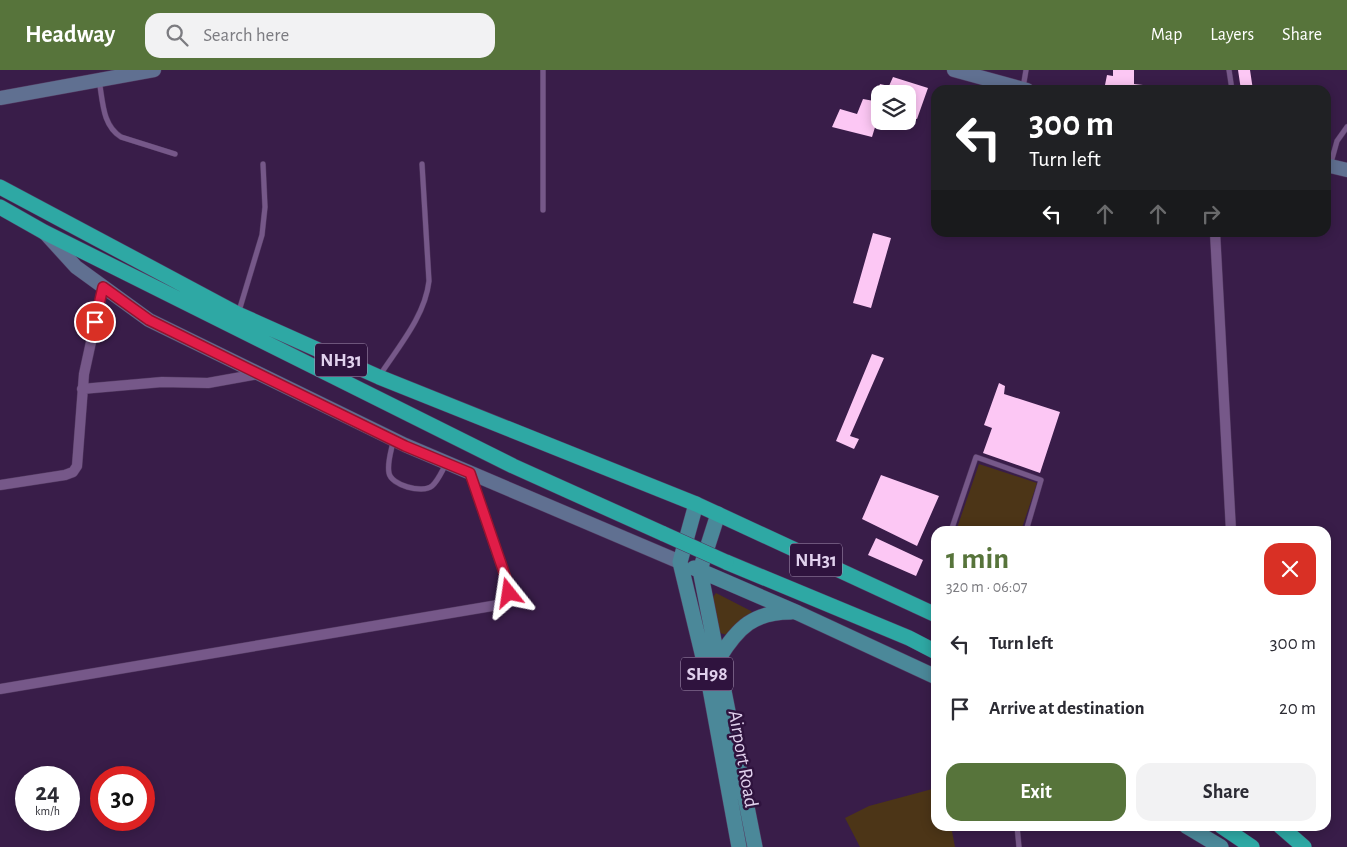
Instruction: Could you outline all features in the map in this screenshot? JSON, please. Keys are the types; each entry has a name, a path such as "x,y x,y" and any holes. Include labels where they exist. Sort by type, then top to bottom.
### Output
{"highway":[{"name":"NH31","path":"0,187 238,314 378,377 696,504 931,614"},
{"name":"NH31","path":"0,207 44,232 514,466 726,562 909,638 931,649"},
{"path":"1228,831 1252,847"},
{"path":"1286,831 1304,847"}],"main road":[{"path":"0,98 154,70"},
{"path":"954,70 1010,85"},
{"path":"1331,167 1347,170"},
{"path":"44,232 76,267 149,320 394,440 798,612 931,675"},
{"name":"Airport Road","path":"696,504 680,562 708,678 739,847"},
{"path":"700,570 718,514"},
{"name":"SH98","path":"700,570 755,847"},
{"path":"719,658 741,628 752,620 764,614 798,612"},
{"path":"1194,831 1221,847"}],"street":[{"path":"1215,237 1231,526"},
{"path":"0,485 73,472 77,466 79,459 82,389 103,287"},
{"path":"82,389 162,382 208,383 258,374"},
{"path":"0,689 498,605 507,599 509,593 508,584 470,473"}],"lane":[{"path":"543,70 544,210"},
{"path":"1025,85 1026,70"},
{"path":"1229,70 1231,85"},
{"path":"99,80 105,118 114,132 121,137 174,154"},
{"path":"1331,157 1337,140 1347,127"},
{"path":"238,314 262,235 265,207 263,164"},
{"path":"378,377 420,313 428,295 429,282 422,164"},
{"path":"394,440 388,462 388,472 390,478 398,483 419,489 429,488 434,485 447,463"},
{"path":"953,526 976,457 1041,480 1027,526"},
{"path":"1017,831 1019,847"}],"shaded area":[{"path":"979,464 1037,483 1023,526 958,526"},
{"path":"716,593 751,611 753,614 727,635 720,633 713,597"},
{"path":"931,789 931,831 952,831 955,847 860,847 845,818 869,806"}],"building":[{"path":"1113,70 1134,70 1134,84 1143,85 1105,85 1107,75 1113,76"},
{"path":"1238,70 1250,70 1252,85 1240,85"},
{"path":"893,77 928,88 917,119 916,85 889,85"},
{"path":"863,99 871,100 871,130 874,130 872,137 832,127 840,109 857,114"},
{"path":"873,233 891,238 871,308 853,303"},
{"path":"872,354 884,358 850,436 859,439 854,449 836,441"},
{"path":"999,383 1005,386 1004,394 1060,412 1040,473 983,453 992,428 984,425"},
{"path":"881,475 939,496 917,546 862,519"},
{"path":"876,538 923,560 916,576 868,555"}],"route":[{"path":"95,322 103,287 149,320 405,446 470,473 508,584 509,593"}]}
